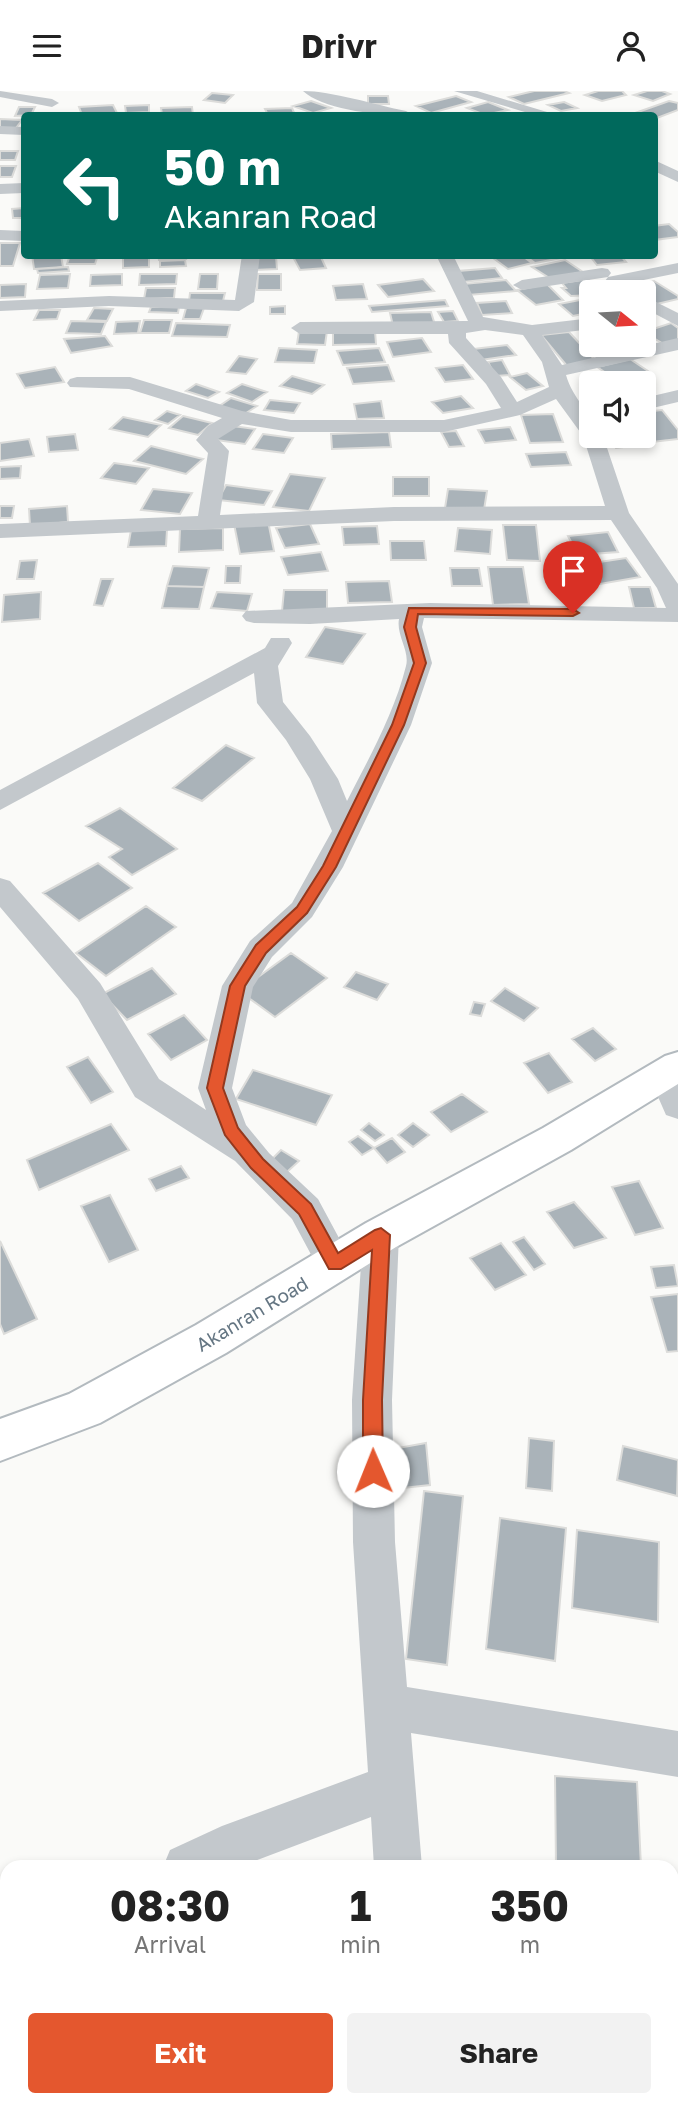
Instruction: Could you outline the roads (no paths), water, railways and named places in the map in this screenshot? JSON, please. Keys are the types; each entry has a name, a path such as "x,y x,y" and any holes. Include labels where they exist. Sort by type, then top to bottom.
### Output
{"main road":[{"name":"Akanran Road","path":"0,1440 84,1409 211,1339 381,1235 557,1139 673,1082"}],"street":[{"path":"52,103 48,96 64,91"},
{"path":"310,91 333,100 391,112"},
{"path":"461,91 539,112"},
{"path":"0,93 52,103"},
{"path":"44,112 52,103"},
{"path":"0,130 21,131"},
{"path":"658,166 678,177"},
{"path":"0,189 21,188"},
{"path":"0,235 21,236"},
{"path":"0,307 109,301 239,306 245,302 250,259"},
{"path":"446,259 476,320 487,325"},
{"path":"587,259 613,280"},
{"path":"522,285 678,268"},
{"path":"0,307 5,309 0,313"},
{"path":"656,311 678,320"},
{"path":"300,328 458,328 487,325 517,327 530,331 579,325"},
{"path":"458,328 456,339 494,381 513,411"},
{"path":"530,331 558,381 579,410"},
{"path":"77,383 131,383 239,417 291,426 444,426 513,411 558,381 678,344"},
{"path":"656,401 678,396"},
{"path":"208,520 219,451 206,440 215,430 239,417"},
{"path":"596,448 618,513 669,588 678,608"},
{"path":"0,531 394,514 618,513"},
{"path":"254,616 310,617 413,611 678,615"},
{"path":"335,1264 305,1209 250,1155 231,1131 215,1088 238,986 261,949 302,910 329,867 362,804 365,792 398,725 420,663 410,627 413,611"},
{"path":"310,617 280,643 266,666 270,703 297,736 324,779 346,831"},
{"path":"0,801 274,653"},
{"path":"0,888 89,991 147,1089 250,1155"},
{"path":"381,1235 372,1400 374,1542 398,1860"},
{"path":"385,1706 678,1753"},
{"path":"201,1860 394,1785"}]}
